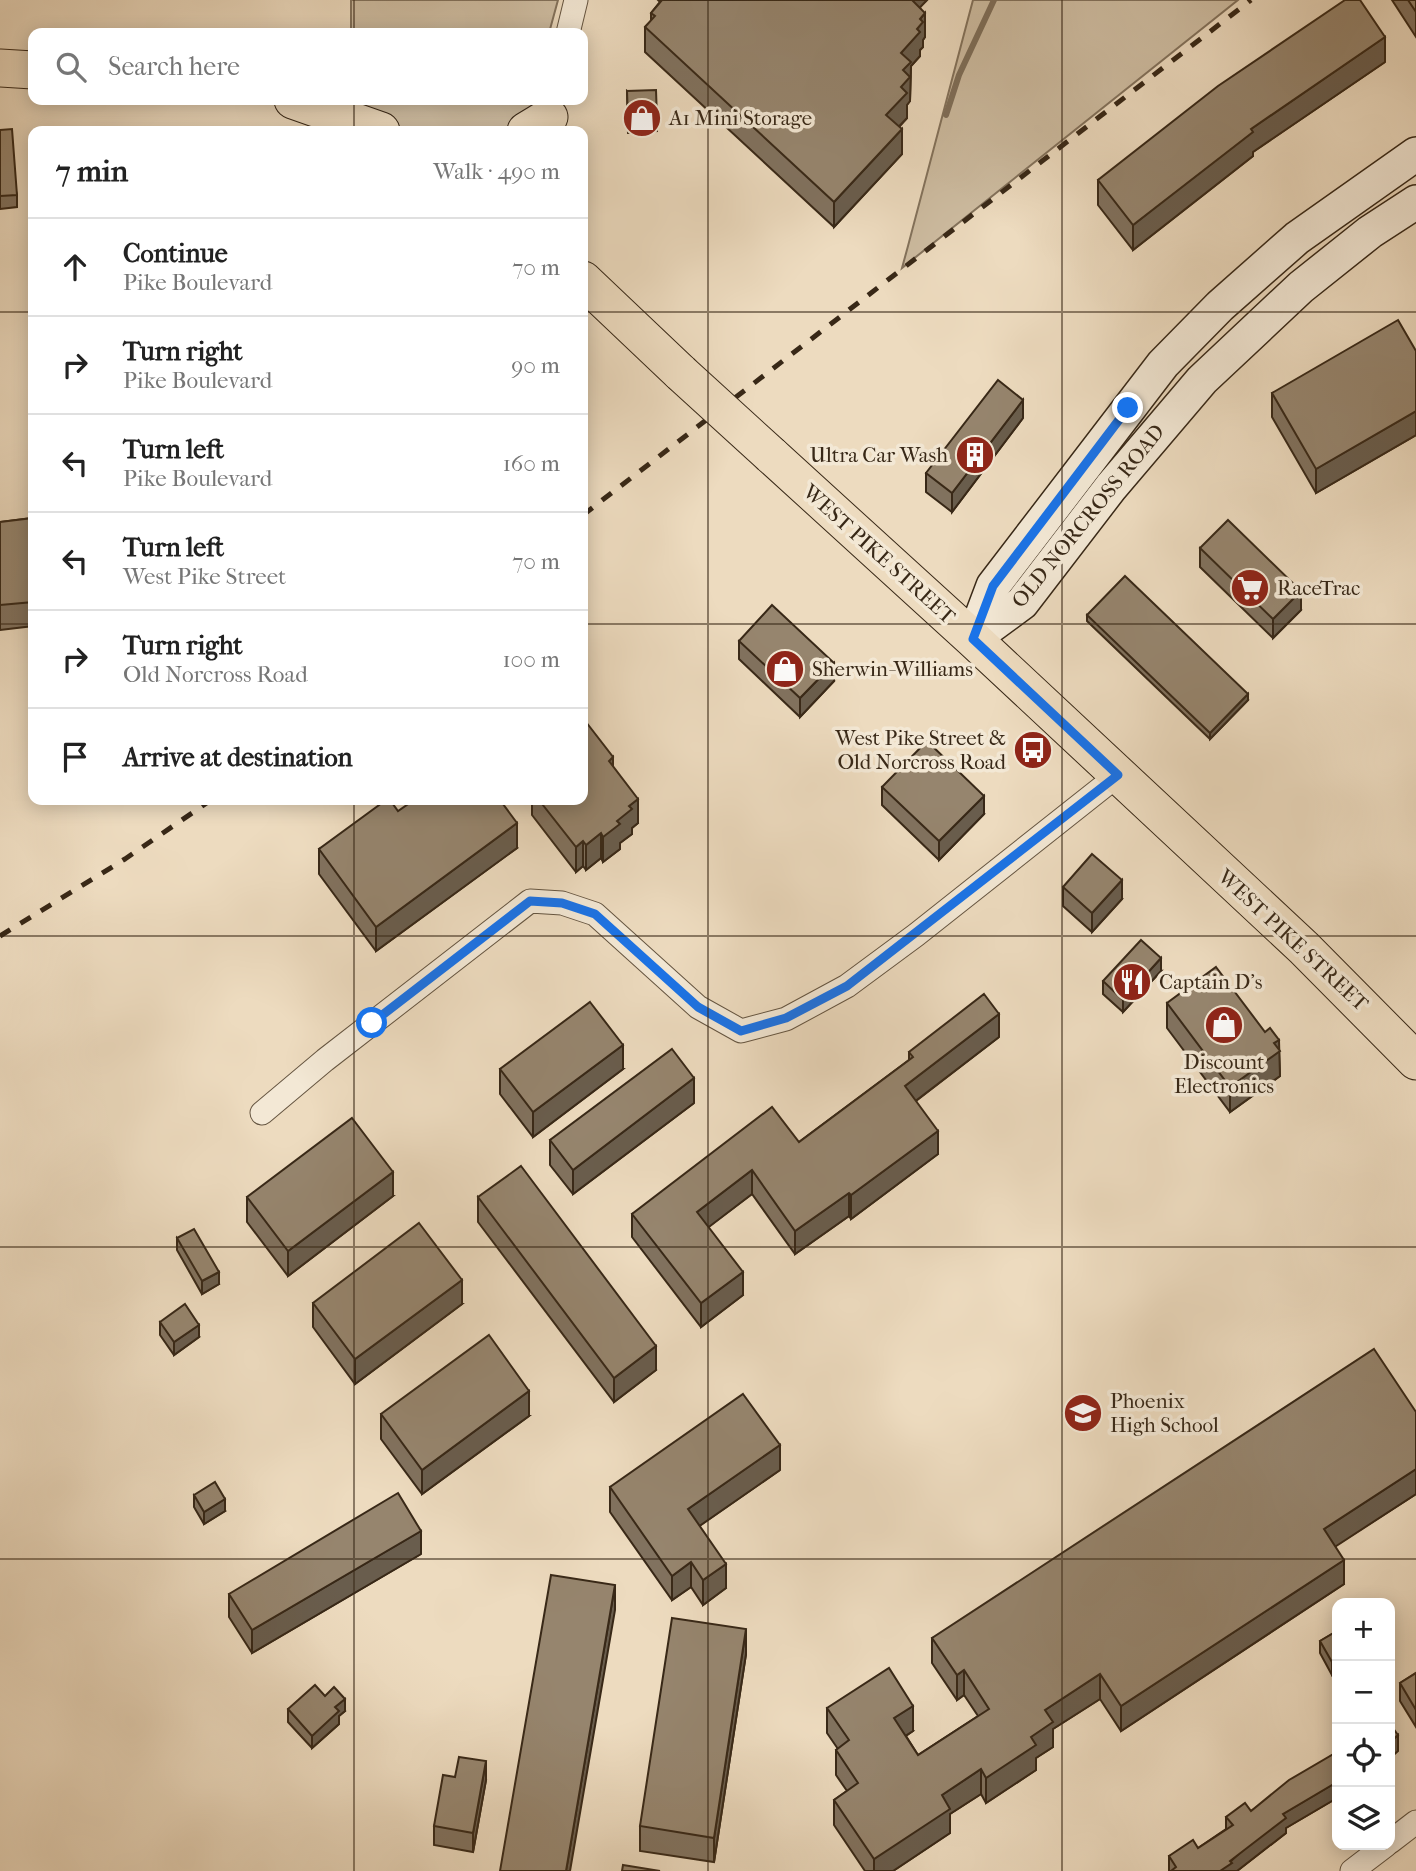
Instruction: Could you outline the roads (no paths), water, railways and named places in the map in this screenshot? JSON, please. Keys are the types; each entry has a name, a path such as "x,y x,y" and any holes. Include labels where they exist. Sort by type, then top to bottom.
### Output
{"main road":[{"path":"0,68 28,70"},
{"path":"307,105 367,126"},
{"name":"OLD NORCROSS ROAD","path":"973,639 993,586 1163,364 1220,306 1297,238 1416,154"},
{"name":"OLD NORCROSS ROAD","path":"973,639 1022,603 1111,487 1202,380 1301,287 1370,232 1416,202"},
{"name":"WEST PIKE STREET","path":"588,285 1304,948 1416,1061"}],"street":[{"path":"569,28 576,0"},
{"path":"262,1113 325,1060 530,901 562,903 595,914 698,1007 741,1031 786,1018 847,986 876,965 1118,775"},
{"path":"1395,1838 1416,1822"},
{"path":"1352,1871 1379,1850"}],"waterway":[{"path":"946,115 959,75 994,0"}],"railway":[{"path":"588,511 1251,0"},
{"path":"0,936 125,859 204,805"}],"place":[{"name":"A1 Mini Storage","path":"642,118"},
{"name":"Ultra Car Wash","path":"975,455"},
{"name":"RaceTrac","path":"1250,588"},
{"name":"Sherwin-Williams","path":"785,669"},
{"name":"West Pike Street & Old Norcross Road","path":"1033,750"},
{"name":"Captain D's","path":"1132,982"},
{"name":"Discount Electronics","path":"1224,1025"},
{"name":"Phoenix High School","path":"1083,1413"}]}
